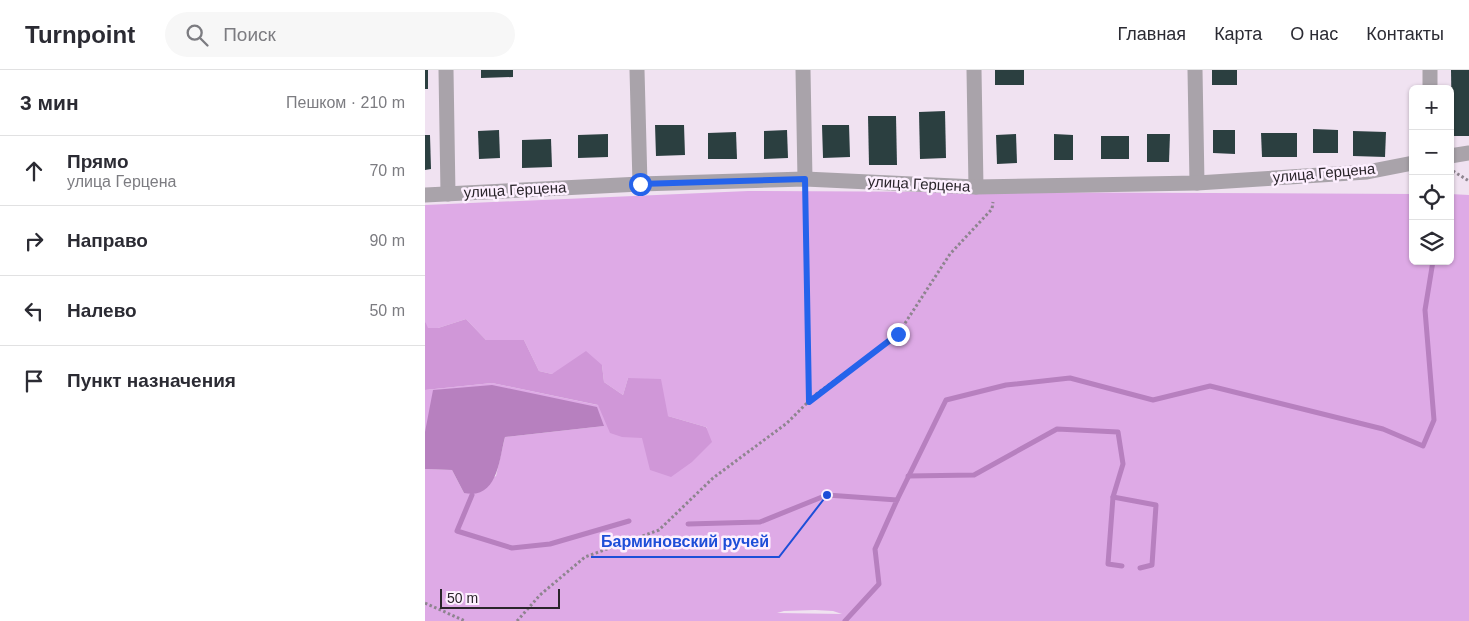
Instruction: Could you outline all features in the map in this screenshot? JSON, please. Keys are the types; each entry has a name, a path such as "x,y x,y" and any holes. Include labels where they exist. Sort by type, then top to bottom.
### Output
{"street":[{"path":"446,70 449,194"},
{"path":"637,70 640,184"},
{"path":"803,70 805,179"},
{"path":"974,70 976,187"},
{"path":"1195,70 1197,182"},
{"path":"1430,70 1430,85"},
{"path":"1454,156 1469,154"},
{"name":"улица Герцена","path":"425,195 640,184 805,179 976,187 1197,182 1367,172 1409,164"}],"path":[{"path":"1454,172 1469,181"},
{"path":"805,179 809,402"},
{"path":"517,621 540,595 585,556 659,530 713,478 787,423 809,402 898,334 949,254 992,209 996,187"},
{"path":"425,603 465,621"}],"shaded area":[{"path":"748,191 1409,194 1409,265 1454,265 1454,194 1469,195 1469,621 425,621 425,469 452,470 464,493 496,476 505,437 604,426 425,432 425,390 492,383 707,428 668,416 628,378 623,395 604,382 602,365 552,374 539,371 524,340 486,340 466,319 438,328 427,328 425,321 425,205","holes":["815,610 833,611 842,614 777,613"]},
{"path":"466,319 486,340 524,340 539,371 552,374 586,351 602,365 604,382 623,395 628,378 661,379 668,416 706,427 712,442 692,462 671,477 650,470 642,438 622,437 610,433 598,405 492,383 425,390 425,321 428,328 438,328"},
{"path":"492,385 597,407 604,426 505,437 495,476 490,484 484,490 475,494 464,493 452,470 425,469 425,432 433,390"}],"building":[{"path":"425,70 428,70 428,89 425,89"},
{"path":"481,70 513,70 513,77 481,78"},
{"path":"995,70 1024,70 1024,85 995,85"},
{"path":"1212,70 1237,70 1237,85 1212,85"},
{"path":"1451,70 1469,70 1469,136 1454,136 1454,85 1451,85"},
{"path":"945,111 946,158 920,159 919,112"},
{"path":"868,116 896,116 897,165 869,165"},
{"path":"655,125 684,125 685,155 656,156"},
{"path":"822,125 849,125 850,157 823,158"},
{"path":"1313,129 1338,130 1338,153 1313,153"},
{"path":"499,130 500,158 479,159 478,131"},
{"path":"787,130 788,158 764,159 764,131"},
{"path":"1213,130 1235,130 1235,154 1213,153"},
{"path":"1353,131 1386,132 1385,157 1353,156"},
{"path":"736,132 737,159 708,159 708,133"},
{"path":"1261,133 1297,133 1297,157 1262,157"},
{"path":"608,134 608,157 578,158 578,135"},
{"path":"1016,134 1017,163 997,164 996,135"},
{"path":"1054,134 1073,135 1073,160 1054,160"},
{"path":"1147,134 1170,134 1169,162 1147,162"},
{"path":"425,135 430,135 431,169 425,170"},
{"path":"1101,136 1129,136 1129,159 1101,159"},
{"path":"551,139 552,167 522,168 522,140"}],"waterway":[{"path":"897,500 946,400 1006,385 1070,378 1153,400 1210,386 1383,429 1423,446 1434,420 1425,310 1432,265"},
{"path":"908,476 974,475 1057,429 1118,432 1123,464 1113,497 1108,564 1122,566"},
{"path":"472,495 457,531 512,548 550,544 629,521"},
{"path":"688,524 760,522 827,495 897,500 875,549 879,584 845,621"},
{"path":"1113,497 1156,505 1152,565 1140,568"}],"place":[{"name":"Барминовский ручей","path":"827,495"}],"route":[{"path":"640,184 805,179 805,276 809,402 815,395 898,334"}]}
